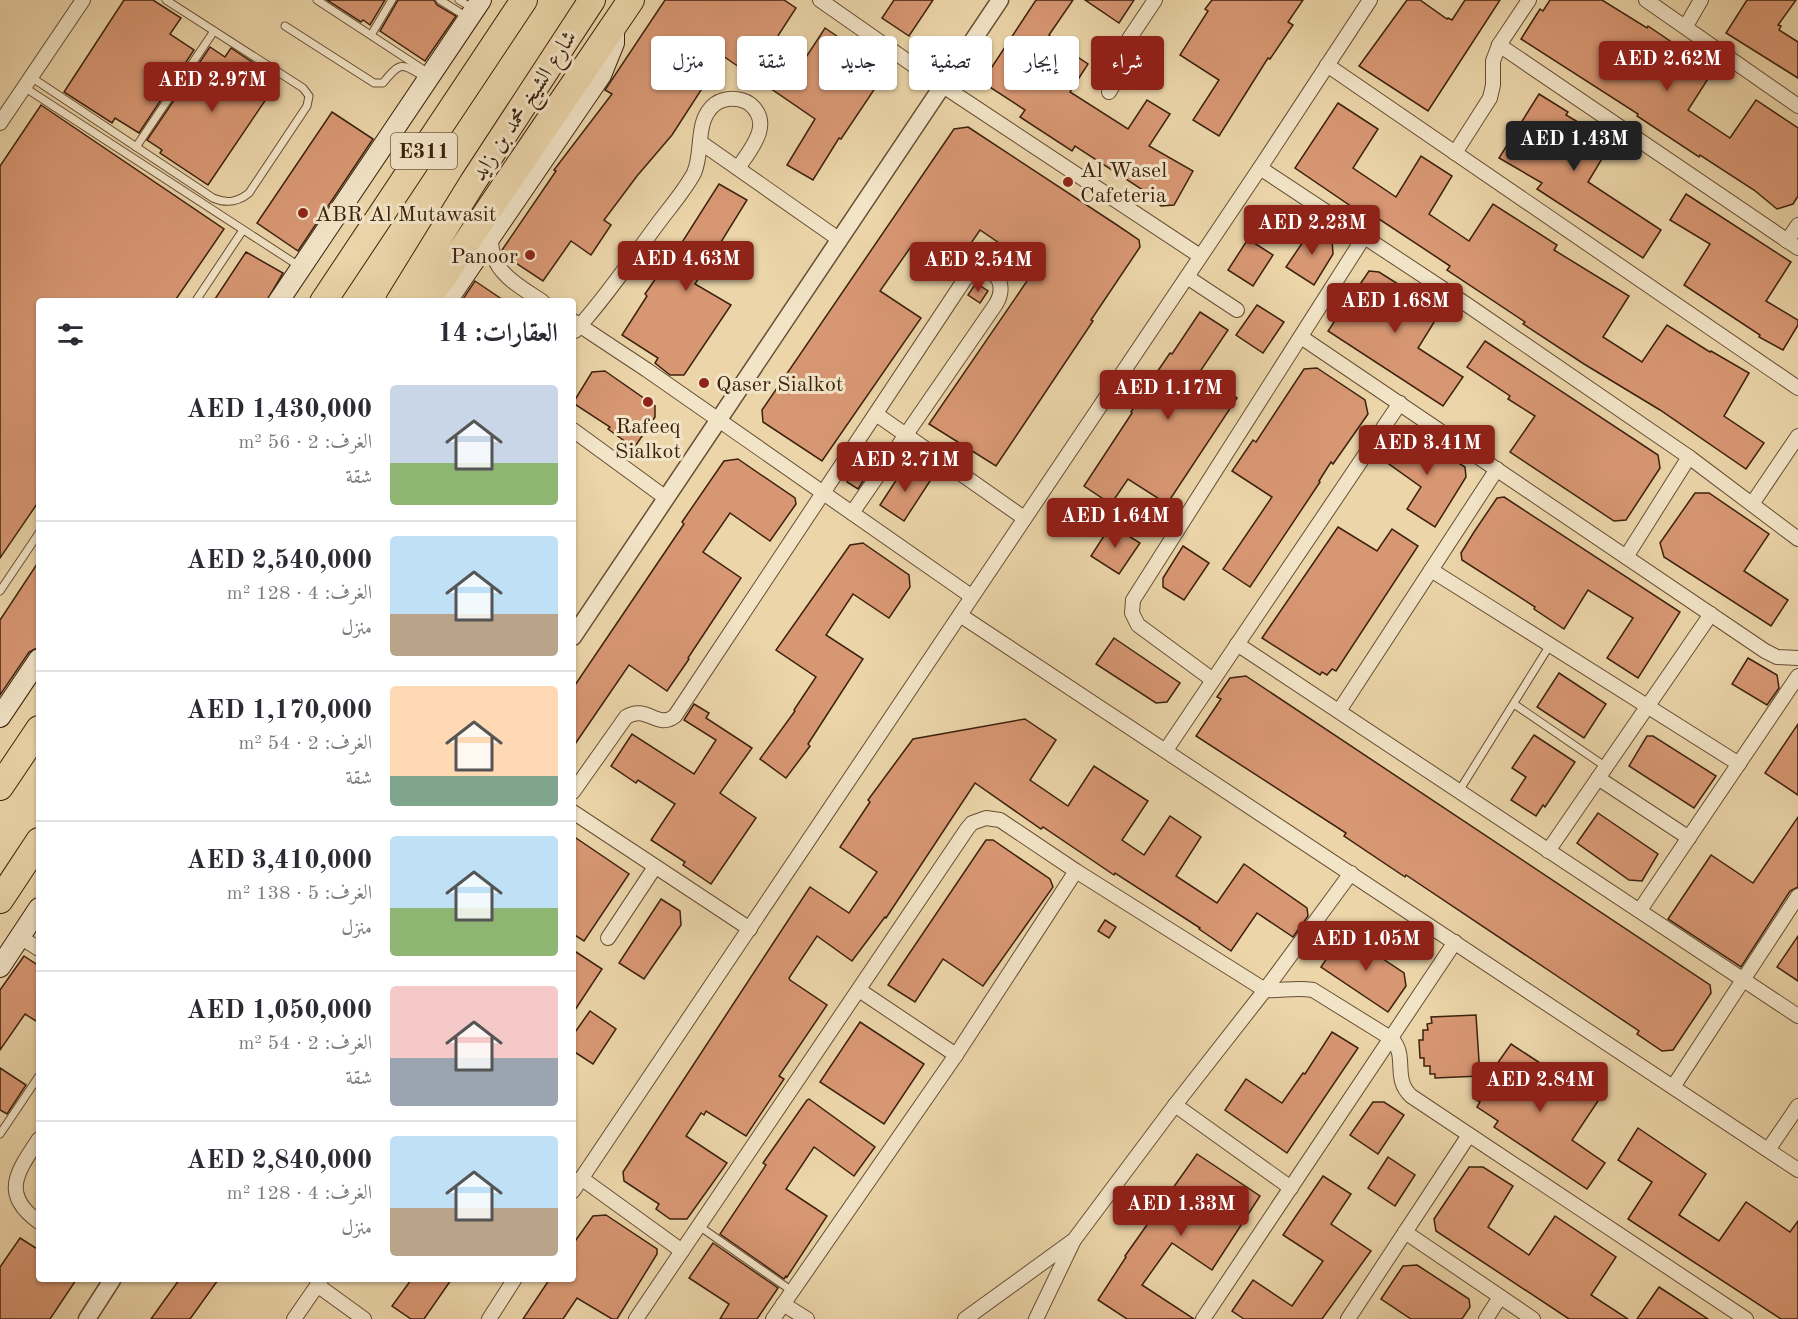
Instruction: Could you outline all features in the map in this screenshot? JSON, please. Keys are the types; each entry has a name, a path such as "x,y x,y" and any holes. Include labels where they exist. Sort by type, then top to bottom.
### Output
{"highway":[{"name":"E311","path":"326,298 524,0"},
{"name":"شارع الشيخ محمد بن زايد","path":"401,298 486,162 592,0"},
{"path":"427,298 631,0"},
{"path":"0,787 36,733"},
{"path":"0,900 36,846"}],"main road":[{"path":"281,298 471,7"},
{"path":"449,298 601,75 614,43 614,24"},
{"path":"0,717 36,663"},
{"path":"0,968 36,912"}],"street":[{"path":"0,123 83,0"},
{"path":"820,0 909,62"},
{"path":"976,36 1000,0"},
{"path":"1109,92 1122,70 1129,39 1155,0"},
{"path":"576,1186 1260,168 1370,0"},
{"path":"1455,153 1490,98 1493,85 1493,61 1499,45 1529,0"},
{"path":"1646,0 1798,106"},
{"path":"1686,26 1701,0"},
{"path":"1499,45 1793,245 1798,225"},
{"path":"1328,65 1798,388"},
{"path":"576,633 940,90"},
{"path":"949,90 1200,256"},
{"path":"576,326 643,244 689,180 697,165 705,118 716,104 724,100 743,100 751,105 760,121 758,139 738,168"},
{"path":"700,142 840,240"},
{"path":"1260,168 1689,457 1798,538"},
{"path":"491,234 492,251 498,267 510,280 537,298"},
{"path":"1212,680 1138,625 1132,613 1133,600 1364,237"},
{"path":"576,788 626,717 637,712 666,721 675,716 965,279 971,273 979,270 987,270 994,274 1000,281 1001,297 852,513"},
{"path":"1187,277 1237,310"},
{"path":"576,328 717,420 971,596"},
{"path":"1301,337 1771,654 1784,658 1798,658"},
{"path":"1166,750 1400,403"},
{"path":"876,414 1024,519"},
{"path":"576,432 666,498"},
{"path":"1752,504 1798,436"},
{"path":"1626,557 1689,457"},
{"path":"1339,711 1497,469"},
{"path":"1431,570 1739,764"},
{"path":"1548,851 1711,614"},
{"path":"960,615 1798,1170"},
{"path":"1237,644 1798,1016"},
{"path":"1640,910 1798,676"},
{"path":"1602,773 1689,838"},
{"path":"576,814 750,929"},
{"path":"638,1318 967,829 979,820 993,818 1000,820 1076,871 1265,990 1301,988 1313,990 1392,1039 1399,1048 1401,1080 1407,1091 1469,1135 1746,1319"},
{"path":"608,938 655,867"},
{"path":"773,1319 956,1054 1076,871"},
{"path":"1036,1319 1074,1240 1265,990 1351,873"},
{"path":"1673,1086 1798,896"},
{"path":"20,936 36,947"},
{"path":"1203,1319 1455,942"},
{"path":"859,990 956,1054"},
{"path":"1175,1105 1291,1188"},
{"path":"1768,1150 1798,1106"},
{"path":"1348,1319 1469,1135"},
{"path":"36,1144 21,1166 14,1185 20,1205 36,1220"},
{"path":"581,1178 682,1251"},
{"path":"1405,1232 1533,1319"},
{"path":"965,1319 1074,1240"},
{"path":"87,1319 111,1282"},
{"path":"294,1319 319,1282 364,1319"},
{"path":"489,1319 513,1282"},
{"path":"1486,1319 1500,1297"},
{"path":"783,1304 807,1319"}],"lane":[{"path":"28,82 136,147 213,198 220,201 236,201 249,193 307,106 309,96 303,88 166,0"},
{"path":"317,0 428,76"},
{"path":"371,35 392,0"},
{"path":"440,0 471,7"},
{"path":"285,26 377,84 383,83 392,71 400,66 428,76"},
{"path":"136,147 214,31"},
{"path":"28,82 243,230 301,267"},
{"path":"198,298 243,230"},
{"path":"0,591 36,537"},
{"path":"1459,791 1550,645"},
{"path":"1514,704 1602,773"},
{"path":"0,1134 36,1080"},
{"path":"699,1226 792,1292"}],"building":[{"path":"124,0 153,0 181,18 170,34 194,50 139,133 115,118 112,123 64,92"},
{"path":"327,0 385,0 370,25 363,20 361,22"},
{"path":"398,0 434,0 437,5 456,16 425,61 380,31"},
{"path":"665,0 784,0 796,8 778,36 737,36 737,66 725,57 725,36 651,36 651,90 701,90 672,135 604,220 611,225 591,255 571,241 543,281 502,254 502,250 556,171 554,170 612,94 605,90"},
{"path":"894,0 933,0 909,36 882,18"},
{"path":"1036,0 1073,0 1050,36 1012,36"},
{"path":"1085,0 1134,0 1119,23"},
{"path":"1212,0 1303,0 1288,22 1293,25 1270,59 1268,58 1219,136 1193,120 1219,80 1180,55 1208,11 1205,9"},
{"path":"1407,0 1420,0 1447,19 1452,20 1465,0 1500,0 1428,111 1359,66"},
{"path":"1550,0 1602,0 1647,28 1648,26 1673,43 1672,45 1713,71 1688,110 1730,138 1756,100 1798,128 1798,196 1793,204 1777,209 1754,190 1700,155 1699,157 1637,116 1638,114 1521,39 1540,9 1543,11"},
{"path":"1747,0 1796,0 1778,25 1781,26 1779,30 1798,42 1798,78 1726,33"},
{"path":"825,28 837,36 820,36"},
{"path":"819,37 819,90 874,90 841,139 839,138 813,180 787,165 815,119 773,90 807,90 807,56"},
{"path":"210,47 225,57 231,48 279,80 208,185 160,153 162,150 147,140"},
{"path":"1004,49 1004,90 1071,90 1070,92 1128,129 1147,100 1170,114 1149,146 1193,171 1174,205 1161,206 1143,190 1075,146 1072,151 1020,117 1025,110 992,89 992,67"},
{"path":"1079,58 1088,64 1079,78"},
{"path":"1539,94 1568,112 1566,115 1612,142 1588,182 1661,230 1643,258 1537,189 1542,183 1499,158"},
{"path":"1338,103 1378,129 1353,168 1396,197 1421,156 1452,176 1429,214 1469,241 1493,204 1557,245 1554,250 1629,296 1603,337 1642,362 1667,325 1749,373 1724,416 1764,443 1746,469 1660,410 1523,324 1525,322 1447,270 1450,266 1367,211 1364,215 1295,168"},
{"path":"41,105 224,229 177,298 36,298 36,505 0,558 0,166"},
{"path":"332,112 373,139 298,251 257,223"},
{"path":"968,127 1139,240 1140,247 996,466 929,424 1036,268 980,230 950,274 910,248 880,291 921,318 822,461 763,422 762,410 954,129"},
{"path":"719,184 747,200 695,284 731,305 684,375 670,375 655,363 658,358 622,335 647,296 645,294 665,265 667,266"},
{"path":"1686,194 1791,262 1766,301 1798,320 1798,325 1783,350 1759,337 1760,335 1684,285 1710,244 1670,220"},
{"path":"1313,227 1332,239 1333,254 1314,285 1286,267"},
{"path":"1248,239 1273,255 1253,286 1228,270"},
{"path":"246,252 283,273 268,298 216,298"},
{"path":"1369,271 1379,272 1441,311 1418,348 1463,377 1443,406 1328,331"},
{"path":"475,281 500,298 464,298"},
{"path":"976,283 988,291 980,303 968,295"},
{"path":"1257,305 1284,322 1263,353 1236,335"},
{"path":"1200,312 1228,330 1199,373 1237,398 1167,504 1128,479 1111,504 1084,486 1149,384"},
{"path":"1485,341 1658,455 1660,468 1626,520 1614,521 1510,452 1535,416 1508,399 1510,396 1467,367"},
{"path":"1317,368 1365,400 1368,414 1333,464 1331,462 1250,587 1223,569 1272,497 1232,471 1253,440 1256,442 1304,369"},
{"path":"605,371 655,406 655,417 634,448 608,429 610,427 576,405 576,398 592,372"},
{"path":"1400,434 1413,435 1442,455 1443,453 1465,467 1466,477 1435,527 1407,509 1421,487 1382,459"},
{"path":"738,459 795,498 796,504 770,541 730,513 703,552 741,578 689,659 667,691 629,665 576,743 576,684 724,461"},
{"path":"906,465 930,481 904,521 880,505"},
{"path":"854,471 865,478 858,489 847,482"},
{"path":"1695,493 1709,493 1769,534 1744,571 1788,600 1771,626 1664,557 1660,543"},
{"path":"1504,497 1680,612 1638,678 1607,658 1633,618 1588,590 1564,629 1534,609 1535,607 1462,560 1461,553 1474,532 1497,498"},
{"path":"1111,525 1140,543 1119,574 1091,556"},
{"path":"1338,527 1377,551 1392,529 1418,546 1336,671 1332,669 1327,675 1322,672 1320,675 1262,638"},
{"path":"863,543 909,575 910,587 889,618 853,594 826,635 863,659 808,744 810,746 786,778 760,759 795,711 816,677 776,650 850,545"},
{"path":"1183,546 1209,563 1184,600 1163,587 1163,578"},
{"path":"36,566 36,648 29,652 0,695 0,620"},
{"path":"1114,638 1180,683 1167,702 1156,703 1096,664"},
{"path":"1748,658 1777,675 1779,688 1767,705 1732,684"},
{"path":"1559,673 1606,704 1584,738 1537,707"},
{"path":"1246,676 1710,985 1711,993 1673,1050 1662,1051 1637,1034 1639,1031 1344,836 1346,833 1196,736 1221,699 1217,697 1230,678"},
{"path":"694,704 709,713 706,718 752,748 720,793 756,818 711,884 683,865 685,862 651,840 675,804 638,780 636,783 611,766 632,734 694,774 716,740 684,720"},
{"path":"1025,719 1056,740 1030,780 1068,806 1094,766 1148,801 1122,840 1144,855 1170,816 1201,837 1176,876 1217,903 1244,864 1307,908 1308,916 1293,937 1257,913 1231,951 1115,873 1114,875 1043,827 1041,829 975,783 886,918 852,961 817,936 789,978 827,1005 779,1076 784,1079 746,1136 706,1111 704,1115 701,1113 686,1136 727,1163 687,1219 670,1219 656,1209 659,1204 624,1181 623,1172 810,887 849,913 877,872 840,847 870,802 868,800 913,739"},
{"path":"1798,724 1798,795 1765,773"},
{"path":"1534,735 1575,762 1545,807 1543,805 1536,816 1511,800 1526,777 1512,768"},
{"path":"1647,736 1653,736 1716,776 1694,808 1629,766"},
{"path":"1598,813 1658,854 1642,881 1629,880 1577,843"},
{"path":"1798,817 1798,887 1790,891 1741,967 1668,919 1711,855 1753,883"},
{"path":"576,838 629,874 584,941 576,936"},
{"path":"986,840 993,840 1050,879 1053,887 983,986 943,959 915,1002 888,985"},
{"path":"661,899 680,911 681,925 644,979 619,963"},
{"path":"1105,920 1116,927 1109,938 1098,931"},
{"path":"1344,933 1404,973 1406,986 1388,1012 1321,967"},
{"path":"1798,936 1798,981 1777,967"},
{"path":"576,952 602,969 576,1008"},
{"path":"24,956 36,964 36,1021 25,1014 0,1050 0,990"},
{"path":"590,1011 616,1029 593,1064 576,1053 576,1031"},
{"path":"1476,1015 1480,1076 1435,1078 1435,1074 1430,1074 1430,1066 1424,1066 1424,1058 1420,1058 1419,1040 1423,1040 1423,1030 1428,1030 1427,1024 1432,1023 1431,1017"},
{"path":"860,1022 924,1064 884,1124 820,1082"},
{"path":"1332,1032 1358,1048 1287,1153 1225,1110 1246,1079 1282,1103 1303,1073 1305,1074"},
{"path":"1511,1044 1598,1101 1572,1140 1605,1163 1587,1189 1494,1127 1498,1121 1477,1107 1480,1102 1473,1098"},
{"path":"0,1068 26,1085 7,1114 0,1110"},
{"path":"809,1099 875,1147 854,1176 814,1147 786,1189 827,1216 784,1279 720,1234 766,1165 763,1163"},
{"path":"1373,1102 1384,1102 1404,1115 1378,1154 1350,1135"},
{"path":"1638,1128 1706,1174 1679,1215 1719,1241 1746,1202 1790,1232 1798,1221 1798,1319 1781,1319 1628,1219 1652,1182 1618,1160"},
{"path":"1197,1154 1260,1196 1212,1270 1172,1243 1142,1285 1194,1319 1127,1319 1098,1300 1125,1256"},
{"path":"1388,1157 1415,1175 1395,1206 1368,1188"},
{"path":"1469,1167 1483,1167 1513,1186 1488,1227 1529,1255 1555,1216 1616,1257 1591,1295 1628,1319 1569,1319 1436,1231 1434,1219"},
{"path":"1323,1176 1351,1194 1331,1224 1371,1251 1322,1319 1244,1319 1232,1311 1253,1280 1292,1306 1323,1261 1283,1235"},
{"path":"606,1215 657,1249 657,1254 617,1319 612,1319 577,1298 563,1319 523,1319 548,1282 576,1282 576,1240 593,1216"},
{"path":"20,1238 36,1248 36,1282 75,1282 50,1319 0,1319 0,1267"},
{"path":"713,1243 778,1288 757,1319 720,1319 729,1304 689,1278"},
{"path":"1417,1265 1469,1299 1470,1307 1462,1319 1411,1319 1381,1299 1403,1266"},
{"path":"178,1282 217,1282 190,1319 151,1319"},
{"path":"410,1282 450,1282 424,1319 411,1319 392,1306"},
{"path":"1659,1287 1708,1319 1637,1319"}],"place":[{"name":"Al Wasel Cafeteria","path":"1068,182"},
{"name":"ABR Al Mutawasit","path":"303,213"},
{"name":"Panoor","path":"530,255"},
{"name":"Qaser Sialkot","path":"704,383"},
{"name":"Rafeeq Sialkot","path":"648,402"}]}
